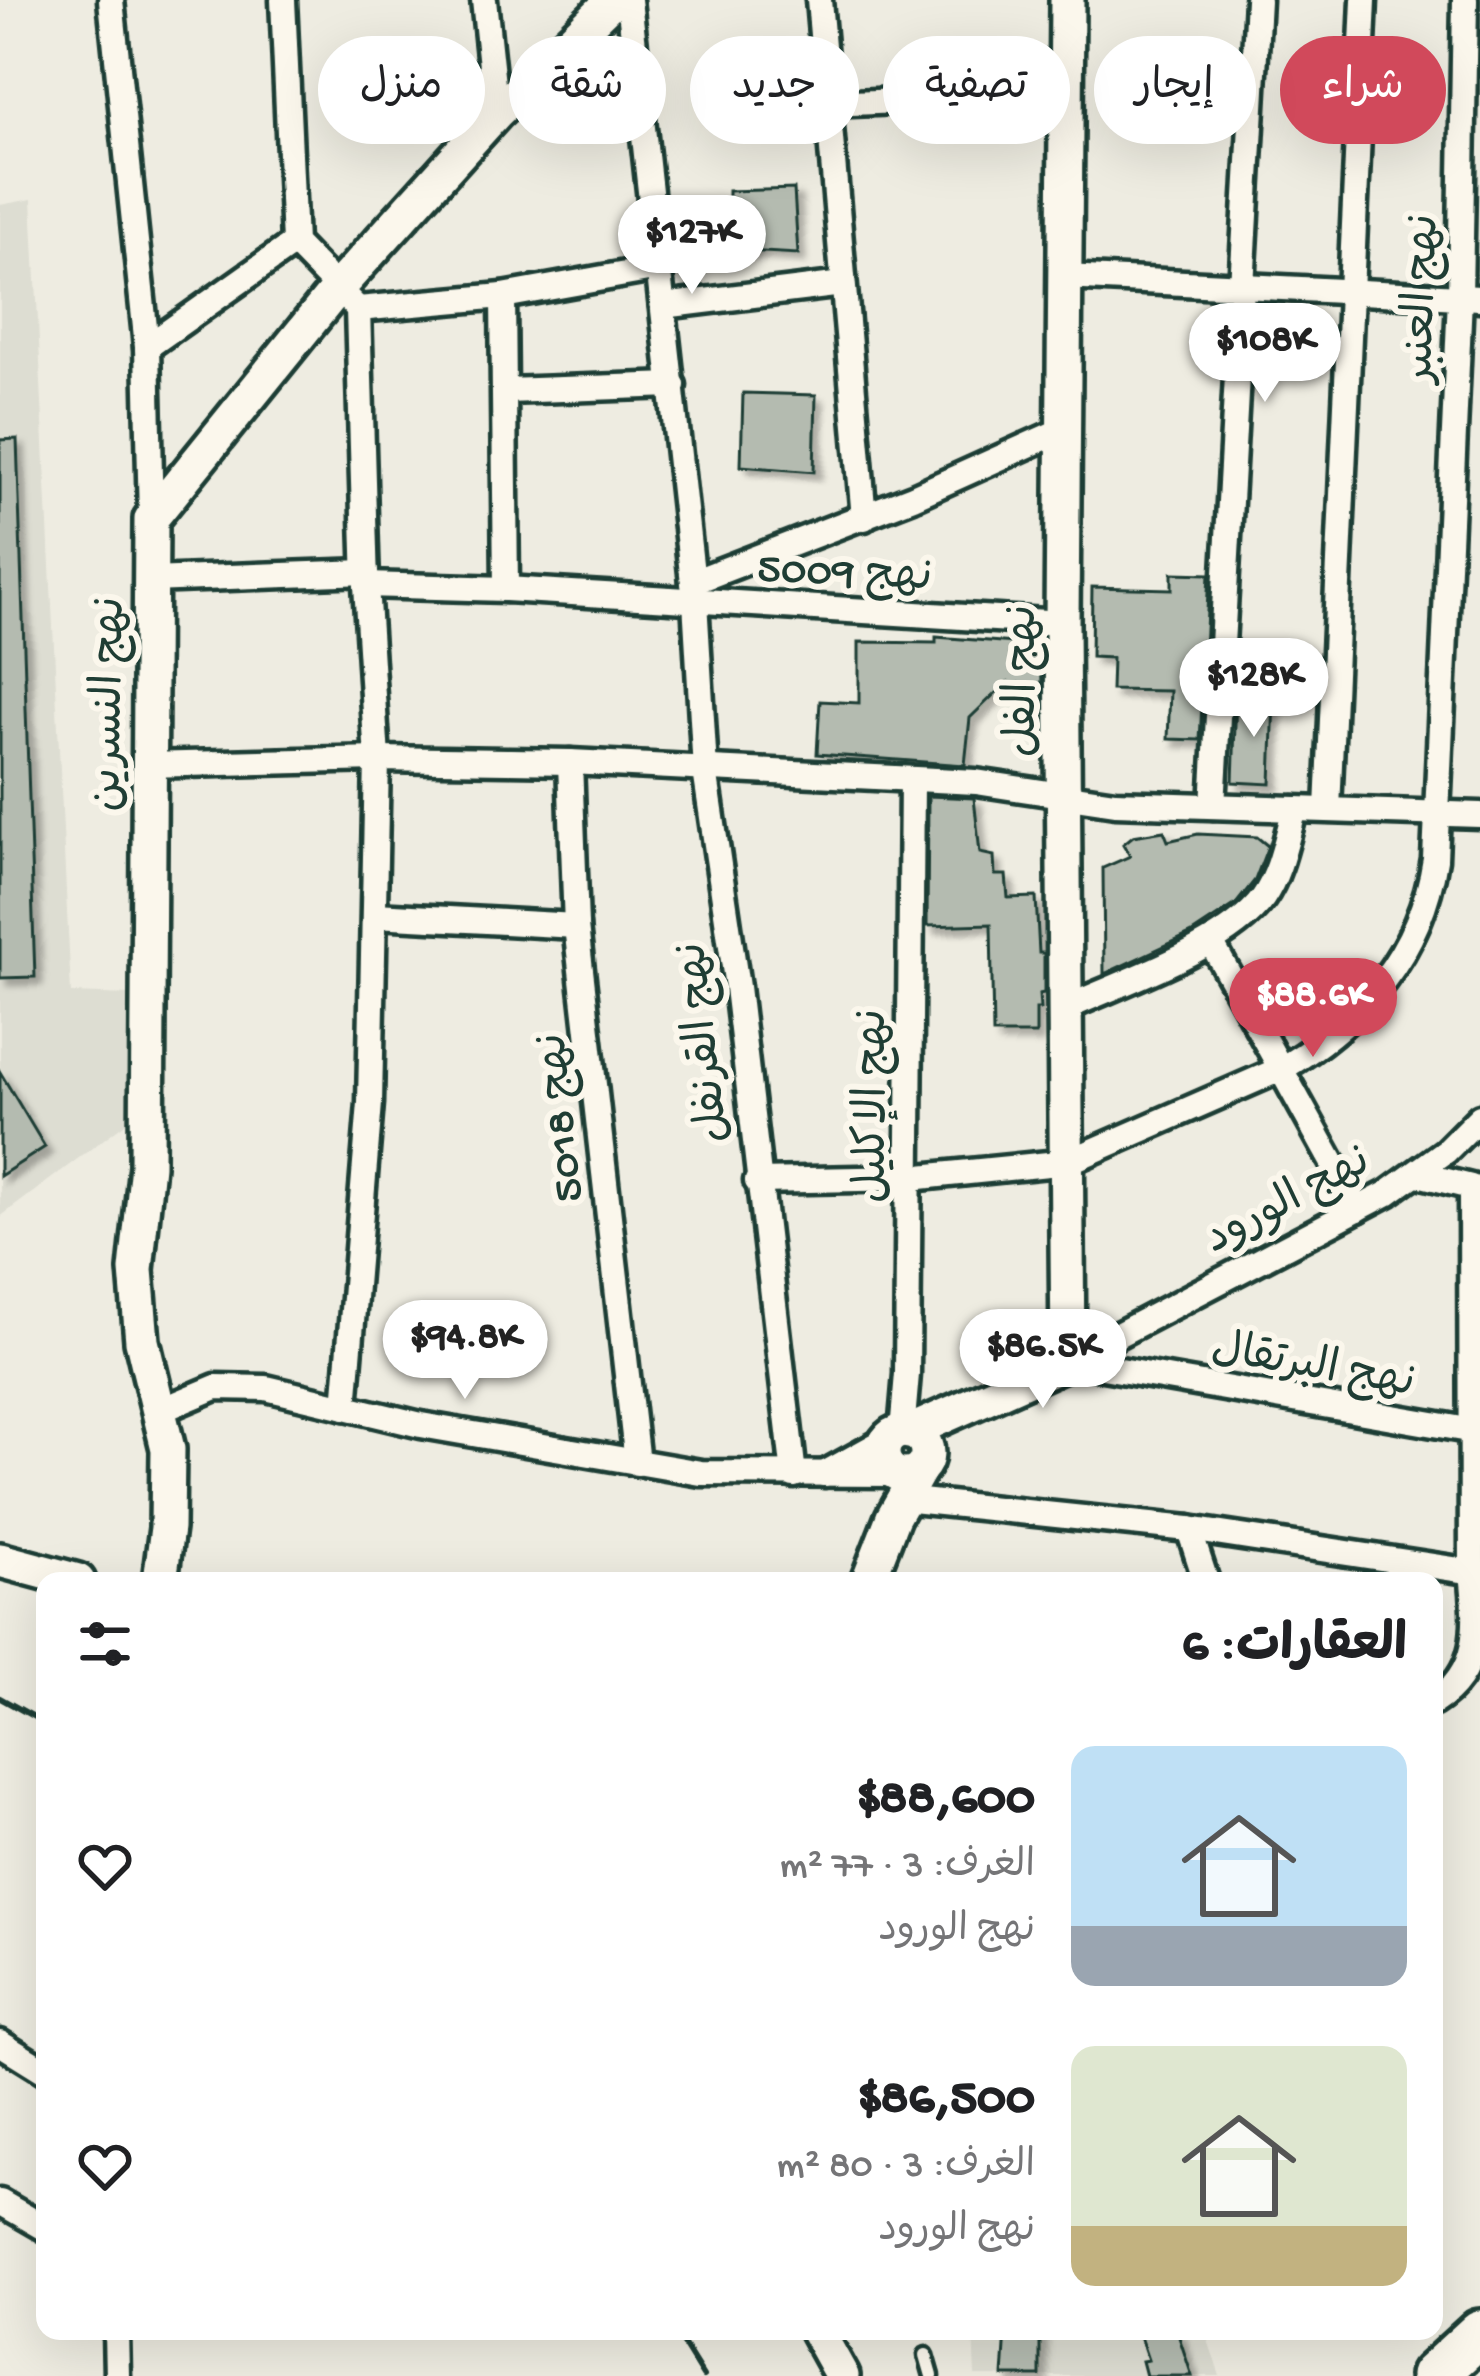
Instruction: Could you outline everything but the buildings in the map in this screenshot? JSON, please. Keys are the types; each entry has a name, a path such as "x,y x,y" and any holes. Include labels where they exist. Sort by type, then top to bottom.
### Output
{"street":[{"path":"111,0 147,347 151,519"},
{"path":"283,0 294,244 347,300 376,759 370,1103 345,1407"},
{"path":"484,0 496,113"},
{"path":"151,519 347,300 496,113 613,0"},
{"name":"نهج القرنفل","path":"628,0 694,591 705,770 794,1475"},
{"path":"819,0 822,36"},
{"name":"نهج الفل","path":"1067,0 1067,36"},
{"path":"1213,806 1258,0"},
{"path":"1328,809 1364,0"},
{"name":"نهج العنبر","path":"757,1180 910,1178 1068,1162 1282,1068 1342,1028 1406,948 1430,892 1470,298 1465,0"},
{"path":"831,144 864,518"},
{"name":"نهج الفل","path":"1066,144 1062,623 1068,1361"},
{"path":"147,347 294,244"},
{"path":"347,300 503,296 659,268"},
{"path":"1065,277 1470,298"},
{"path":"663,305 843,284"},
{"path":"503,296 506,589"},
{"path":"507,391 673,385"},
{"path":"694,591 1062,430"},
{"name":"نهج النسرين","path":"151,519 147,1165 136,1270 142,1341 169,1449 161,1572"},
{"name":"نهج 5009","path":"150,580 366,578 506,589 694,591 1062,623"},
{"path":"148,765 376,759 570,762 976,782 1115,803 1480,814"},
{"name":"نهج 5018","path":"570,762 576,926 637,1463"},
{"name":"نهج الإكليل","path":"901,1460 910,1178 912,780"},
{"path":"1066,1008 1210,942 1243,920 1261,901 1280,863 1294,809"},
{"path":"375,915 576,926"},
{"path":"1210,942 1358,1209"},
{"name":"نهج الورود","path":"901,1460 989,1398 1068,1361 1418,1174 1480,1117"},
{"path":"1418,1174 1475,1188 1479,1632 1474,1667 1457,1690 1443,1697"},
{"name":"نهج البرتقال","path":"1068,1361 1474,1431"},
{"path":"157,1412 216,1388 266,1388 421,1425 701,1473 822,1475 901,1460 1189,1529 1476,1573"},
{"path":"822,1475 901,1460"},
{"path":"872,1567 901,1460"},
{"path":"1189,1529 1203,1572"},
{"path":"0,1560 45,1572"},
{"path":"8,2047 36,2065"},
{"path":"0,2202 36,2223"},
{"path":"116,2340 117,2376"},
{"path":"823,2340 842,2376"}],"lane":[{"path":"926,2355 932,2376"}],"shaded area":[{"path":"32,199 71,993 131,995 132,1118 0,1217 0,205"},
{"path":"973,2340 1208,2340 1220,2376 975,2376"}],"railway":[{"path":"0,1698 36,1718"},
{"path":"681,2340 703,2376"}]}
